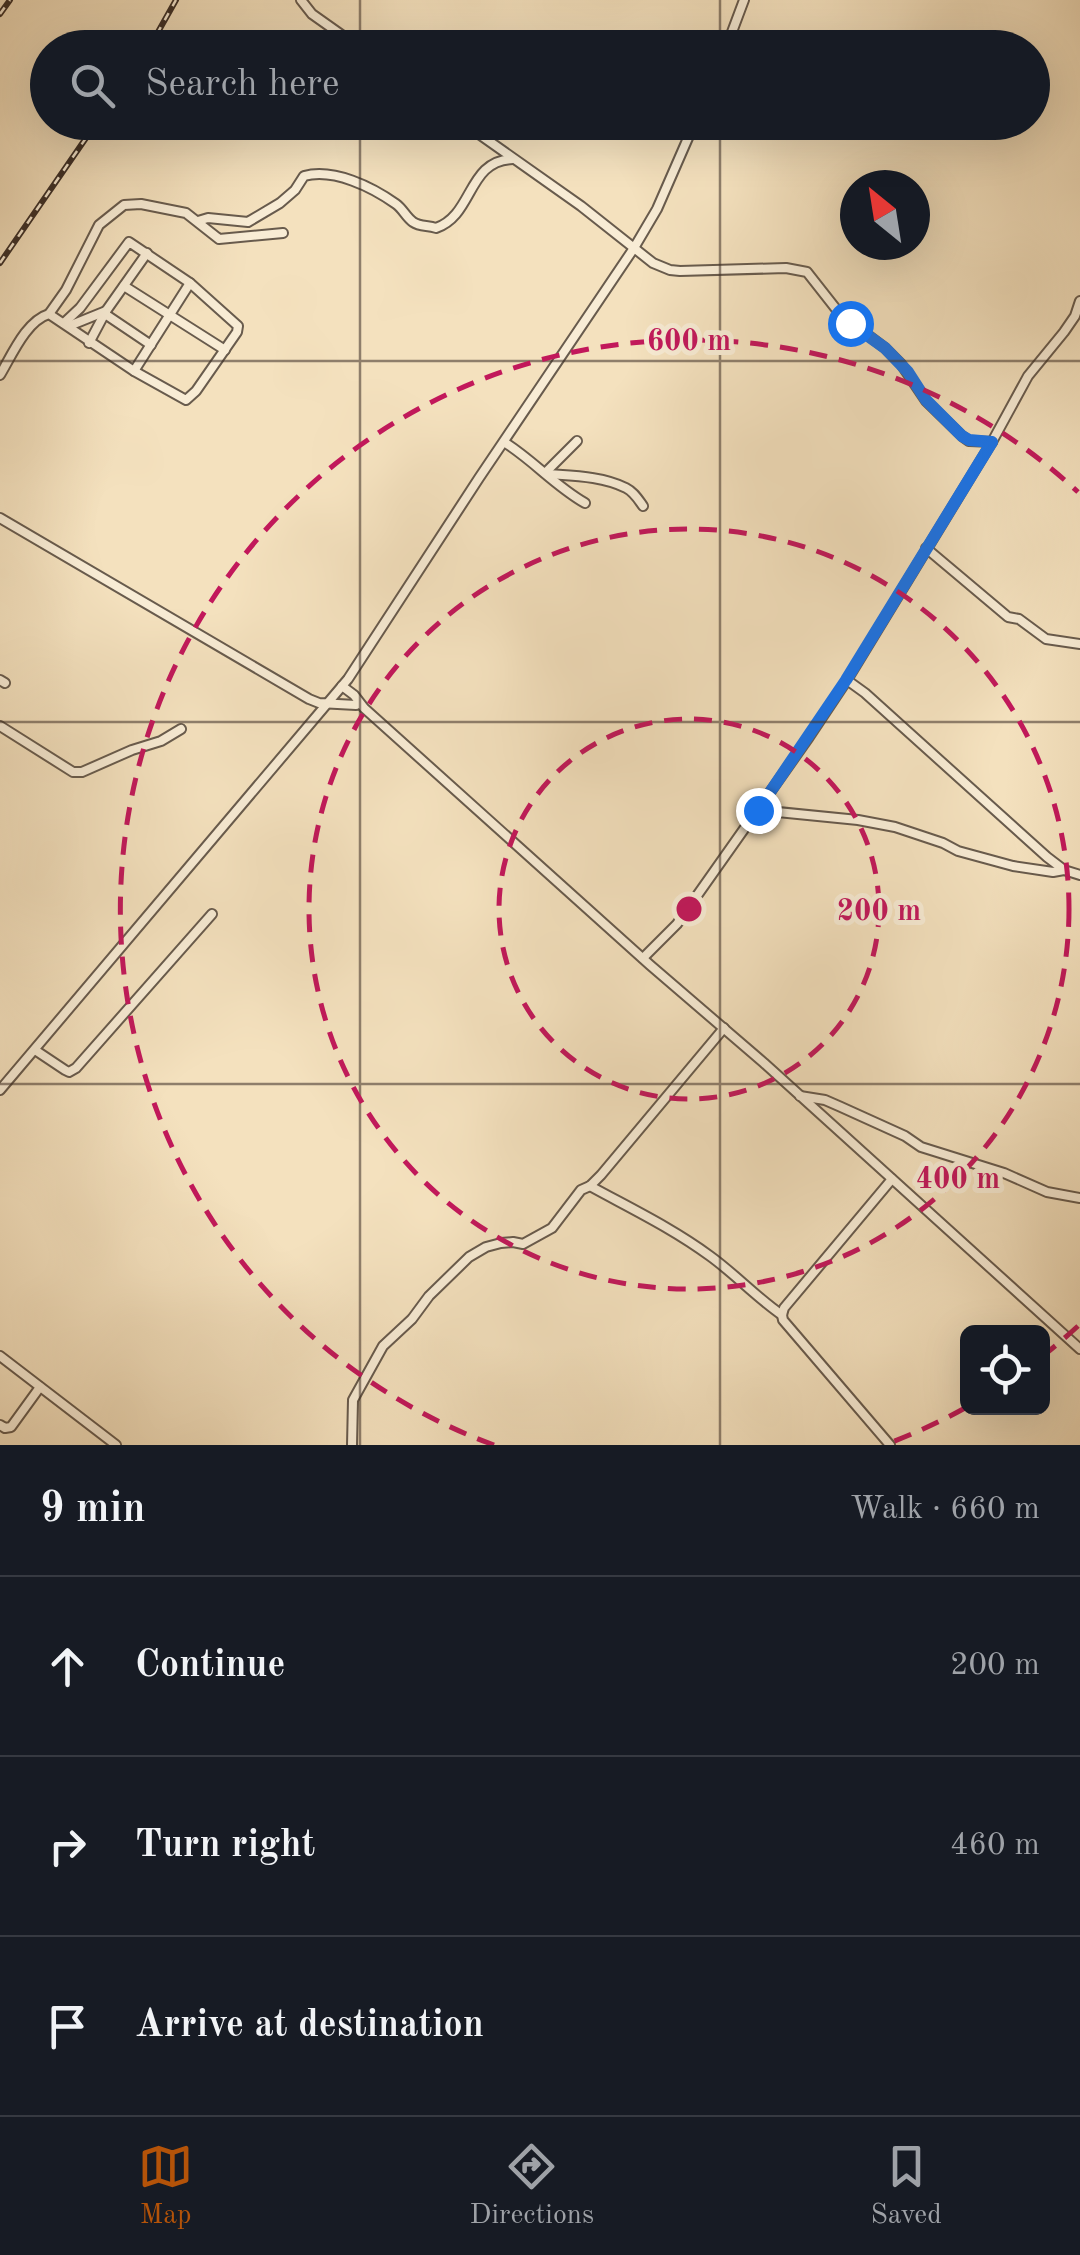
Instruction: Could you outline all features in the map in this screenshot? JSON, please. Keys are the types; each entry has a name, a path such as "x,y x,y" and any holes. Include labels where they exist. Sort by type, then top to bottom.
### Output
{"street":[{"path":"301,0 312,14 335,30"},
{"path":"733,30 744,0"},
{"path":"487,140 653,263 670,270 694,272 786,268 807,272 840,314 885,348 908,372 926,400 962,436 992,442"},
{"path":"0,1090 343,685 634,248 657,209 687,140"},
{"path":"198,221 208,218 248,222 280,203 304,176 316,173 365,186 397,204 416,223 436,228 450,221 484,169 499,160 514,159"},
{"path":"49,314 100,225 131,203 186,213 219,239 283,233"},
{"path":"0,374 33,324 49,314 89,343 186,400 196,392 238,332 238,326 190,283 129,242 66,325"},
{"path":"89,343 147,253"},
{"path":"134,371 190,283"},
{"path":"124,286 225,350"},
{"path":"644,958 677,924 846,680 992,442 1028,376 1064,332 1080,301"},
{"path":"66,325 106,313"},
{"path":"106,313 152,344"},
{"path":"504,442 585,504"},
{"path":"546,473 577,442"},
{"path":"546,473 594,478 625,487 643,506"},
{"path":"0,518 310,699 328,704 358,703"},
{"path":"926,548 1008,617 1023,622 1046,639 1080,644"},
{"path":"846,680 866,693 1047,857 1080,876"},
{"path":"343,685 358,703 1079,1345"},
{"path":"343,685 358,703"},
{"path":"0,726 73,772 161,741 181,729"},
{"path":"758,810 894,827 944,843 958,852 1012,866 1064,870"},
{"path":"35,1050 65,1070 76,1068 212,914"},
{"path":"352,1445 353,1400 383,1346 469,1257 486,1247 508,1242 523,1244 546,1233 724,1028"},
{"path":"800,1096 826,1100 921,1147 1004,1173 1046,1192 1080,1198"},
{"path":"890,1445 783,1320 782,1314 892,1179"},
{"path":"590,1186 691,1243 782,1314"},
{"path":"0,1356 116,1445"},
{"path":"0,1425 11,1427 40,1387"}],"railway":[{"path":"0,14 10,0"},
{"path":"159,30 176,0"},
{"path":"0,263 85,140"}],"route":[{"path":"758,810 846,680 992,442 962,436 926,400 901,364 850,323"}]}
